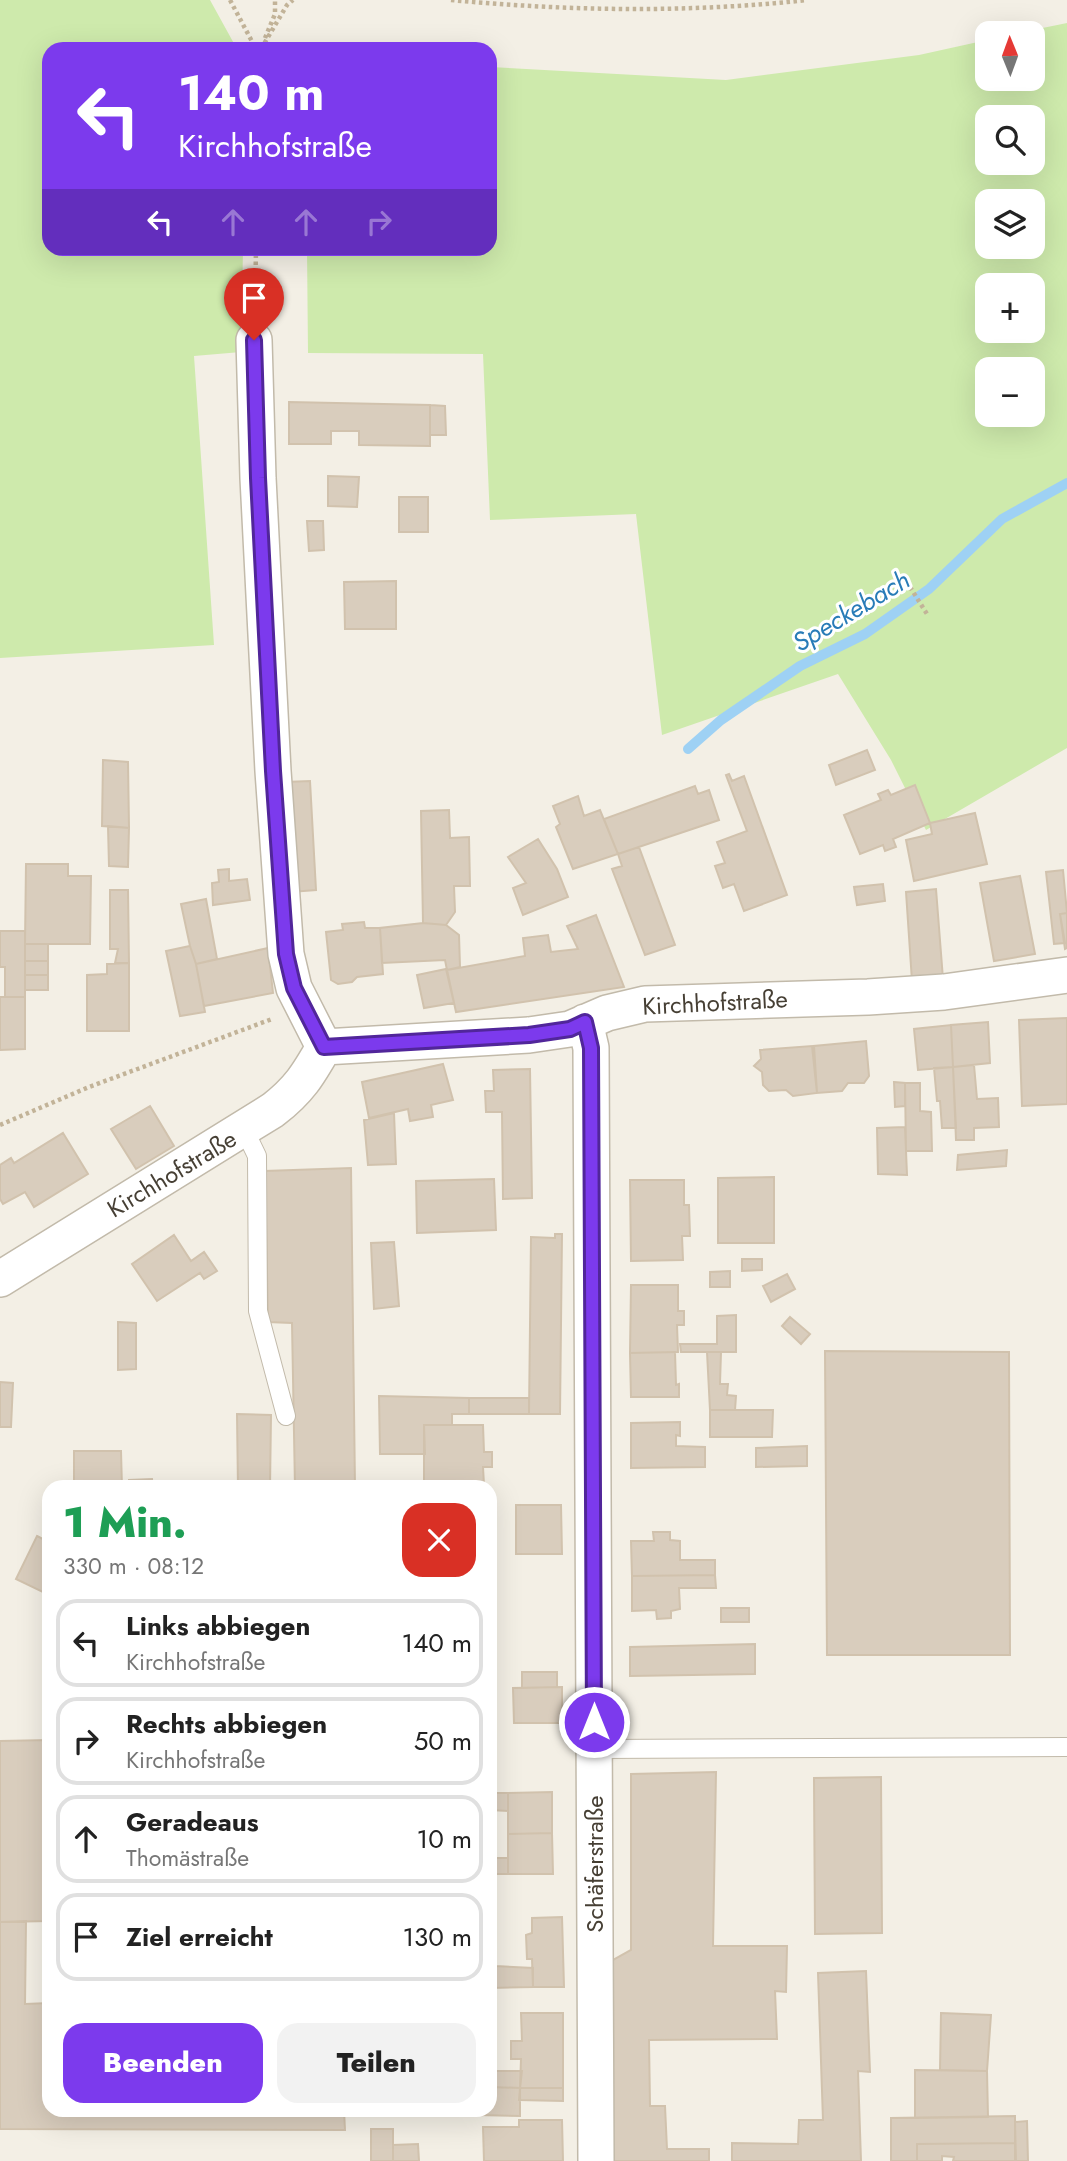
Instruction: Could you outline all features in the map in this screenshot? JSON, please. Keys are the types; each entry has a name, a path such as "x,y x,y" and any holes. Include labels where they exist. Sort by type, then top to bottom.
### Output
{"street":[{"path":"254,340 258,478 286,954 294,988 324,1047"},
{"name":"Kirchhofstraße","path":"0,1279 244,1129 293,1095 324,1047 529,1035 570,1029 624,1008 645,1004 933,993 1067,975"},
{"name":"Schäferstraße","path":"585,1022 591,1048 596,2161"}],"lane":[{"path":"244,1129 257,1156 258,1311 286,1416"},
{"path":"595,1749 1067,1747"}],"path":[{"path":"230,0 255,42"},
{"path":"262,42 275,14 275,0"},
{"path":"263,42 293,0"},
{"path":"451,0 556,7 665,9 807,0"},
{"path":"254,340 256,256"},
{"path":"910,587 927,614"},
{"path":"0,1125 89,1087 303,1008"}],"green space":[{"path":"0,0 210,0 233,42 42,42 42,256 243,256 241,352 194,356 214,645 0,658"},
{"path":"1067,23 1067,748 926,830 891,760 838,674 662,735 636,514 490,520 483,354 308,353 307,256 497,256 497,67 726,80 919,55 975,43 975,91 1045,91 1045,27"}],"building":[{"path":"289,402 430,405 430,446 359,445 359,431 331,431 331,444 289,444"},
{"path":"430,405 445,406 446,435 430,435"},
{"path":"328,476 359,477 357,507 328,506"},
{"path":"399,497 428,497 428,532 399,532"},
{"path":"307,521 323,521 324,550 309,551"},
{"path":"396,581 396,629 345,629 344,582"},
{"path":"867,750 875,770 836,785 829,765"},
{"path":"103,760 128,762 129,828 102,826"},
{"path":"729,774 732,781 744,776 787,895 744,911 734,884 723,888 715,866 725,863 717,842 747,831 726,775"},
{"path":"310,781 316,890 291,892 285,782"},
{"path":"915,785 930,823 893,839 896,847 885,851 883,845 860,854 844,815 881,800 878,794 888,790 891,795"},
{"path":"695,786 698,794 709,790 719,820 618,854 604,819"},
{"path":"578,796 584,816 600,810 618,854 573,869 556,827 560,824 553,806"},
{"path":"449,810 450,838 469,837 470,886 454,886 455,912 446,925 423,923 421,811"},
{"path":"975,813 987,864 914,881 906,840 932,834 930,823"},
{"path":"108,826 129,828 128,867 109,866"},
{"path":"538,839 557,869 568,897 523,915 513,888 526,883 508,857"},
{"path":"639,847 675,945 645,955 612,869 622,866 618,854"},
{"path":"26,864 68,864 68,876 91,876 90,944 25,944"},
{"path":"229,869 229,881 247,879 250,900 213,905 212,883 219,882 218,870"},
{"path":"1063,870 1067,913 1060,914 1065,943 1054,944 1046,872"},
{"path":"1020,876 1035,954 994,961 980,883"},
{"path":"883,884 885,901 857,905 854,887"},
{"path":"936,889 943,979 912,981 906,892"},
{"path":"110,890 128,890 129,963 115,963 118,949 110,949"},
{"path":"206,899 217,959 196,964 181,904"},
{"path":"1067,913 1067,948 1065,949 1060,914"},
{"path":"596,915 624,987 456,1012 447,970 525,956 523,938 548,935 551,952 578,949 567,926"},
{"path":"364,922 365,928 380,928 383,974 357,977 352,982 338,984 331,980 326,932 343,930 342,924"},
{"path":"423,923 446,925 459,935 460,967 447,970 445,960 382,963 380,928"},
{"path":"0,931 25,931 25,997 5,997 5,967 0,967"},
{"path":"25,944 48,944 48,961 25,961"},
{"path":"190,946 205,1012 180,1016 166,951"},
{"path":"268,948 273,993 204,1006 196,964"},
{"path":"25,961 48,961 48,975 25,975"},
{"path":"129,963 129,1031 87,1031 87,975 107,974 107,964"},
{"path":"446,969 454,1003 424,1008 417,975"},
{"path":"25,975 48,975 48,990 25,990"},
{"path":"0,997 25,997 25,1049 0,1050"},
{"path":"1067,1018 1067,1104 1022,1106 1019,1020"},
{"path":"988,1022 990,1063 953,1067 951,1025"},
{"path":"951,1025 953,1067 918,1070 914,1029"},
{"path":"866,1041 869,1076 864,1083 848,1083 842,1091 817,1093 814,1046"},
{"path":"812,1046 817,1093 793,1096 786,1090 769,1091 763,1085 762,1072 754,1066 761,1059 760,1050"},
{"path":"443,1064 453,1100 431,1105 433,1117 410,1121 408,1109 369,1118 362,1082"},
{"path":"974,1065 977,1099 998,1098 999,1127 974,1128 974,1140 956,1140 953,1067"},
{"path":"953,1067 956,1128 942,1128 934,1068"},
{"path":"530,1069 532,1198 503,1199 502,1112 486,1112 485,1091 494,1091 493,1070"},
{"path":"894,1082 905,1083 905,1106 895,1107"},
{"path":"905,1083 920,1083 920,1111 931,1112 932,1151 906,1151"},
{"path":"150,1106 174,1146 136,1169 111,1129"},
{"path":"394,1113 396,1164 368,1165 364,1120"},
{"path":"905,1127 907,1175 878,1174 877,1128"},
{"path":"63,1133 88,1174 34,1207 25,1192 3,1204 0,1199 0,1165 11,1158 14,1163"},
{"path":"1007,1150 1006,1166 957,1170 958,1155"},
{"path":"351,1168 355,1480 295,1480 292,1323 268,1322 265,1171"},
{"path":"774,1177 774,1243 718,1243 718,1178"},
{"path":"494,1179 496,1230 417,1233 416,1181"},
{"path":"630,1180 684,1180 684,1205 689,1205 690,1236 682,1236 683,1260 631,1261"},
{"path":"555,1234 562,1234 560,1414 529,1414 531,1237 555,1238"},
{"path":"174,1235 191,1261 204,1252 217,1271 204,1279 200,1273 157,1301 132,1264"},
{"path":"394,1242 399,1306 374,1309 371,1243"},
{"path":"742,1259 762,1259 762,1270 742,1271"},
{"path":"730,1271 730,1287 710,1287 710,1272"},
{"path":"787,1274 795,1289 771,1302 763,1286"},
{"path":"631,1285 678,1285 678,1311 684,1311 684,1325 677,1325 678,1352 630,1353"},
{"path":"736,1315 736,1352 681,1352 680,1344 717,1344 717,1316"},
{"path":"790,1317 810,1334 801,1344 782,1326"},
{"path":"118,1322 136,1323 136,1369 118,1370"},
{"path":"825,1351 1009,1352 1010,1655 827,1655"},
{"path":"675,1352 679,1397 631,1397 630,1353"},
{"path":"707,1352 721,1352 720,1384 728,1384 727,1395 736,1396 735,1410 710,1410"},
{"path":"0,1382 13,1383 11,1427 0,1427"},
{"path":"379,1396 469,1398 469,1414 452,1414 452,1425 424,1425 425,1454 380,1454"},
{"path":"469,1398 529,1398 529,1414 469,1414"},
{"path":"710,1410 773,1410 772,1437 710,1437"},
{"path":"237,1414 271,1415 270,1480 238,1480"},
{"path":"680,1422 680,1436 676,1435 676,1446 705,1447 705,1467 631,1468 631,1423"},
{"path":"424,1425 483,1425 484,1452 492,1452 492,1467 483,1467 484,1480 424,1480"},
{"path":"807,1446 807,1466 756,1467 756,1448"},
{"path":"74,1451 121,1451 122,1480 74,1480"},
{"path":"516,1505 561,1505 562,1554 516,1554"},
{"path":"653,1532 670,1532 670,1540 680,1541 680,1560 715,1560 715,1575 632,1576 631,1541 654,1541"},
{"path":"37,1536 42,1538 42,1592 16,1579"},
{"path":"715,1575 716,1588 679,1588 680,1609 671,1611 671,1618 657,1619 656,1610 632,1611 632,1576"},
{"path":"721,1608 749,1608 749,1622 721,1622"},
{"path":"755,1644 755,1674 630,1676 630,1647"},
{"path":"522,1672 557,1672 557,1687 522,1688"},
{"path":"562,1687 562,1723 514,1723 513,1688"},
{"path":"42,1740 42,1921 0,1922 0,1741"},
{"path":"716,1772 713,1946 787,1946 786,1992 775,1991 777,2039 649,2040 650,2106 665,2106 667,2149 709,2149 709,2161 612,2161 611,1961 631,1950 631,1774"},
{"path":"881,1777 882,1933 815,1934 814,1778"},
{"path":"552,1792 552,1833 508,1834 508,1793"},
{"path":"497,1793 508,1793 508,1811 497,1810"},
{"path":"552,1833 553,1874 508,1874 508,1834"},
{"path":"497,1858 508,1858 508,1874 497,1874"},
{"path":"562,1917 564,1987 533,1987 532,1959 527,1959 526,1935 532,1933 532,1918"},
{"path":"26,1921 25,2004 42,2003 42,2117 344,2117 345,2130 0,2129 0,1922"},
{"path":"497,1966 533,1968 533,1987 497,1988"},
{"path":"866,1971 870,2072 858,2071 861,2161 732,2161 732,2143 798,2144 799,2120 823,2120 818,1973"},
{"path":"521,2013 563,2013 563,2088 520,2088 521,2059 511,2059 511,2041 522,2041"},
{"path":"941,2013 991,2015 987,2071 940,2070"},
{"path":"915,2070 987,2071 988,2117 915,2118"},
{"path":"497,2071 522,2071 520,2088 497,2087"},
{"path":"497,2087 520,2088 520,2116 497,2115"},
{"path":"520,2088 563,2088 563,2101 519,2100"},
{"path":"1015,2116 1015,2143 917,2144 917,2161 891,2161 891,2118"},
{"path":"519,2120 562,2120 563,2161 484,2161 483,2127 519,2127"},
{"path":"1027,2121 1028,2161 1016,2161 1015,2122"},
{"path":"371,2129 393,2129 393,2161 371,2161"},
{"path":"1015,2143 1015,2161 953,2161 954,2157 942,2156 942,2161 917,2161 917,2144"},
{"path":"418,2144 419,2161 393,2161 393,2145"}],"waterway":[{"name":"Speckebach","path":"688,749 721,720 800,666 865,634 929,589 1002,519 1067,483"}],"route":[{"path":"254,340 273,771 286,954 294,988 303,1008 324,1047 529,1035 570,1029 585,1022 591,1048 594,1722"}]}
